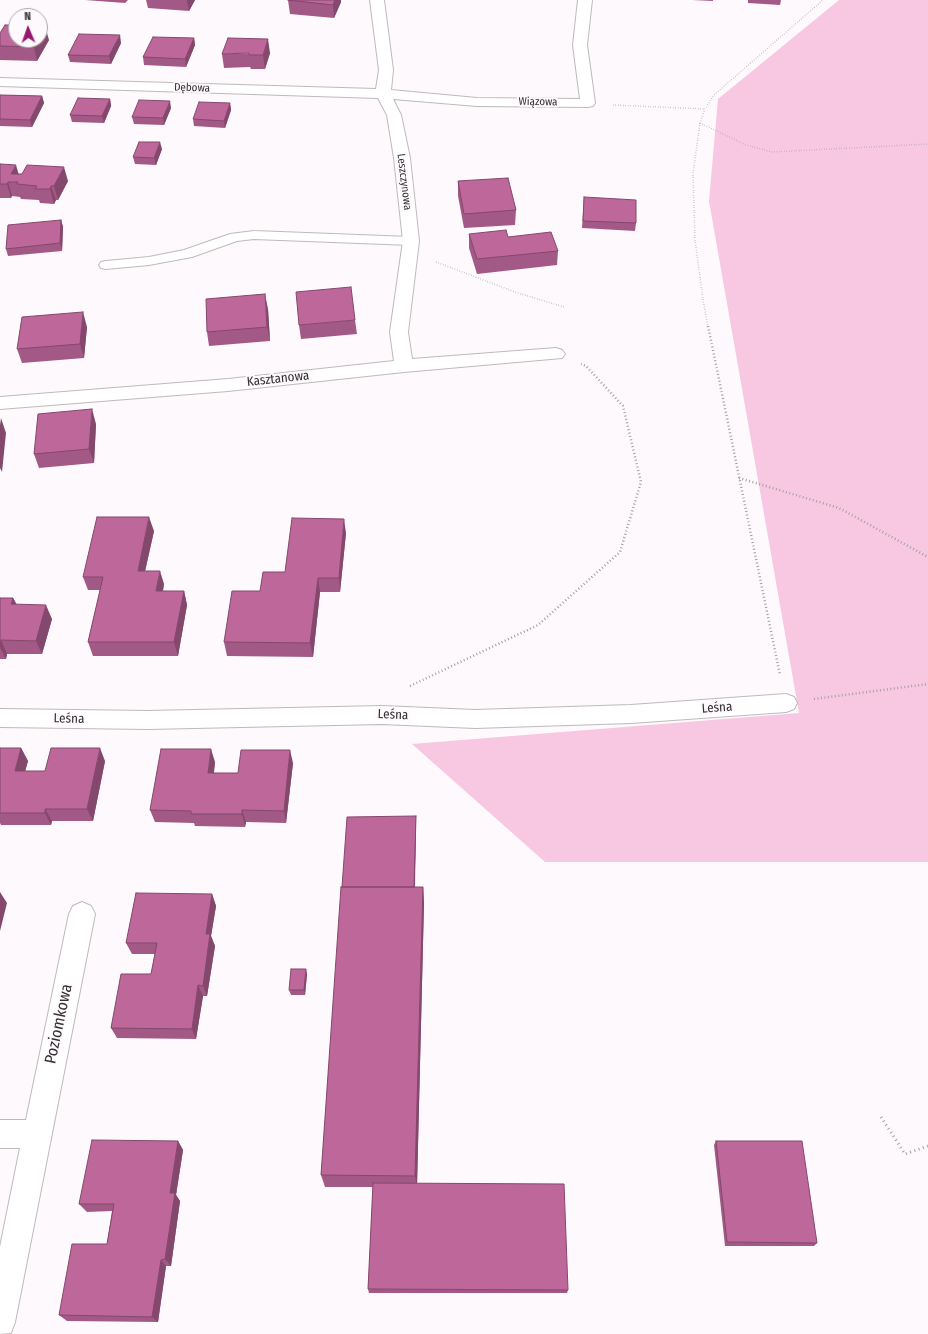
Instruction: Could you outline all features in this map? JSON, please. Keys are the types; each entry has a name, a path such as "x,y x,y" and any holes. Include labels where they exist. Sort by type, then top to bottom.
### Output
{"street":[{"path":"378,0 386,70 383,94"},
{"path":"585,0 580,45 588,103"},
{"name":"Dębowa","path":"0,82 383,94"},
{"name":"Wiązowa","path":"383,94 477,102 588,103"},
{"name":"Leszczynowa","path":"383,94 394,115 402,158 411,241 410,258 399,332 404,366"},
{"name":"Kasztanowa","path":"0,403 228,385 404,366 556,354"},
{"name":"Leśna","path":"0,718 148,720 382,715 476,719 631,714 786,703"},
{"name":"Poziomkowa","path":"0,1322 82,914"},
{"path":"0,1134 37,1134"}],"lane":[{"path":"106,265 149,261 187,254 235,237 254,235 411,241"}],"path":[{"path":"823,0 714,95 705,109 700,123 693,174 695,240 703,300 786,703 928,684"},
{"path":"588,103 705,109"},
{"path":"700,123 746,145 772,152 928,144"},
{"path":"410,258 435,262 515,292 564,307"},
{"path":"382,715 389,696 538,625 620,552 641,482 622,406 586,366 556,354"},
{"path":"739,478 839,508 928,557"},
{"path":"881,1116 906,1154 928,1146"}],"shaded area":[{"path":"839,0 928,0 928,862 545,862 412,744 799,713 709,201 718,99"}],"building":[{"path":"288,0 335,0 333,5"},
{"path":"5,25 8,25 8,46 0,46 0,33"},
{"path":"79,34 120,35 109,56 68,55"},
{"path":"153,37 194,38 185,59 143,57"},
{"path":"228,38 268,39 263,55 249,55 249,53 222,54"},
{"path":"0,95 42,96 30,120 0,119"},
{"path":"78,98 110,99 102,116 70,115"},
{"path":"139,100 170,101 163,118 132,117"},
{"path":"199,102 230,103 224,121 193,119"},
{"path":"139,142 160,142 154,158 133,157"},
{"path":"0,164 16,165 11,174 22,174 27,165 64,167 54,186 51,186 50,189 35,189 37,186 17,184 18,182 0,184"},
{"path":"508,178 516,210 464,214 458,181"},
{"path":"584,197 636,200 636,223 583,221"},
{"path":"61,220 60,243 6,249 8,225"},
{"path":"506,230 508,237 551,232 558,251 477,259 469,234"},
{"path":"351,287 355,320 299,325 296,292"},
{"path":"265,294 267,327 207,332 206,299"},
{"path":"83,312 80,344 17,349 22,317"},
{"path":"92,409 89,449 34,454 38,414"},
{"path":"97,517 149,517 138,571 160,571 156,591 184,591 174,642 88,642 103,577 83,577"},
{"path":"292,518 344,519 339,578 318,578 310,643 224,642 232,591 260,591 263,572 285,572"},
{"path":"0,598 13,598 11,604 46,605 36,641 1,640 0,644"},
{"path":"0,748 21,748 15,771 45,771 51,748 100,748 87,809 45,809 45,813 0,813"},
{"path":"161,749 211,749 208,773 238,773 241,750 290,750 284,811 242,810 242,814 191,814 191,811 150,810"},
{"path":"416,816 414,887 342,887 347,817"},
{"path":"341,887 423,887 415,1176 321,1175"},
{"path":"136,893 212,894 206,934 210,934 203,986 198,985 192,1029 111,1028 121,974 151,974 157,943 126,943"},
{"path":"291,969 306,969 304,990 289,990"},
{"path":"92,1140 178,1141 170,1193 175,1193 165,1259 161,1260 152,1317 59,1315 72,1244 107,1244 114,1204 79,1204"},
{"path":"716,1141 802,1141 817,1243 727,1242"},
{"path":"373,1183 564,1184 568,1290 368,1289"}]}
